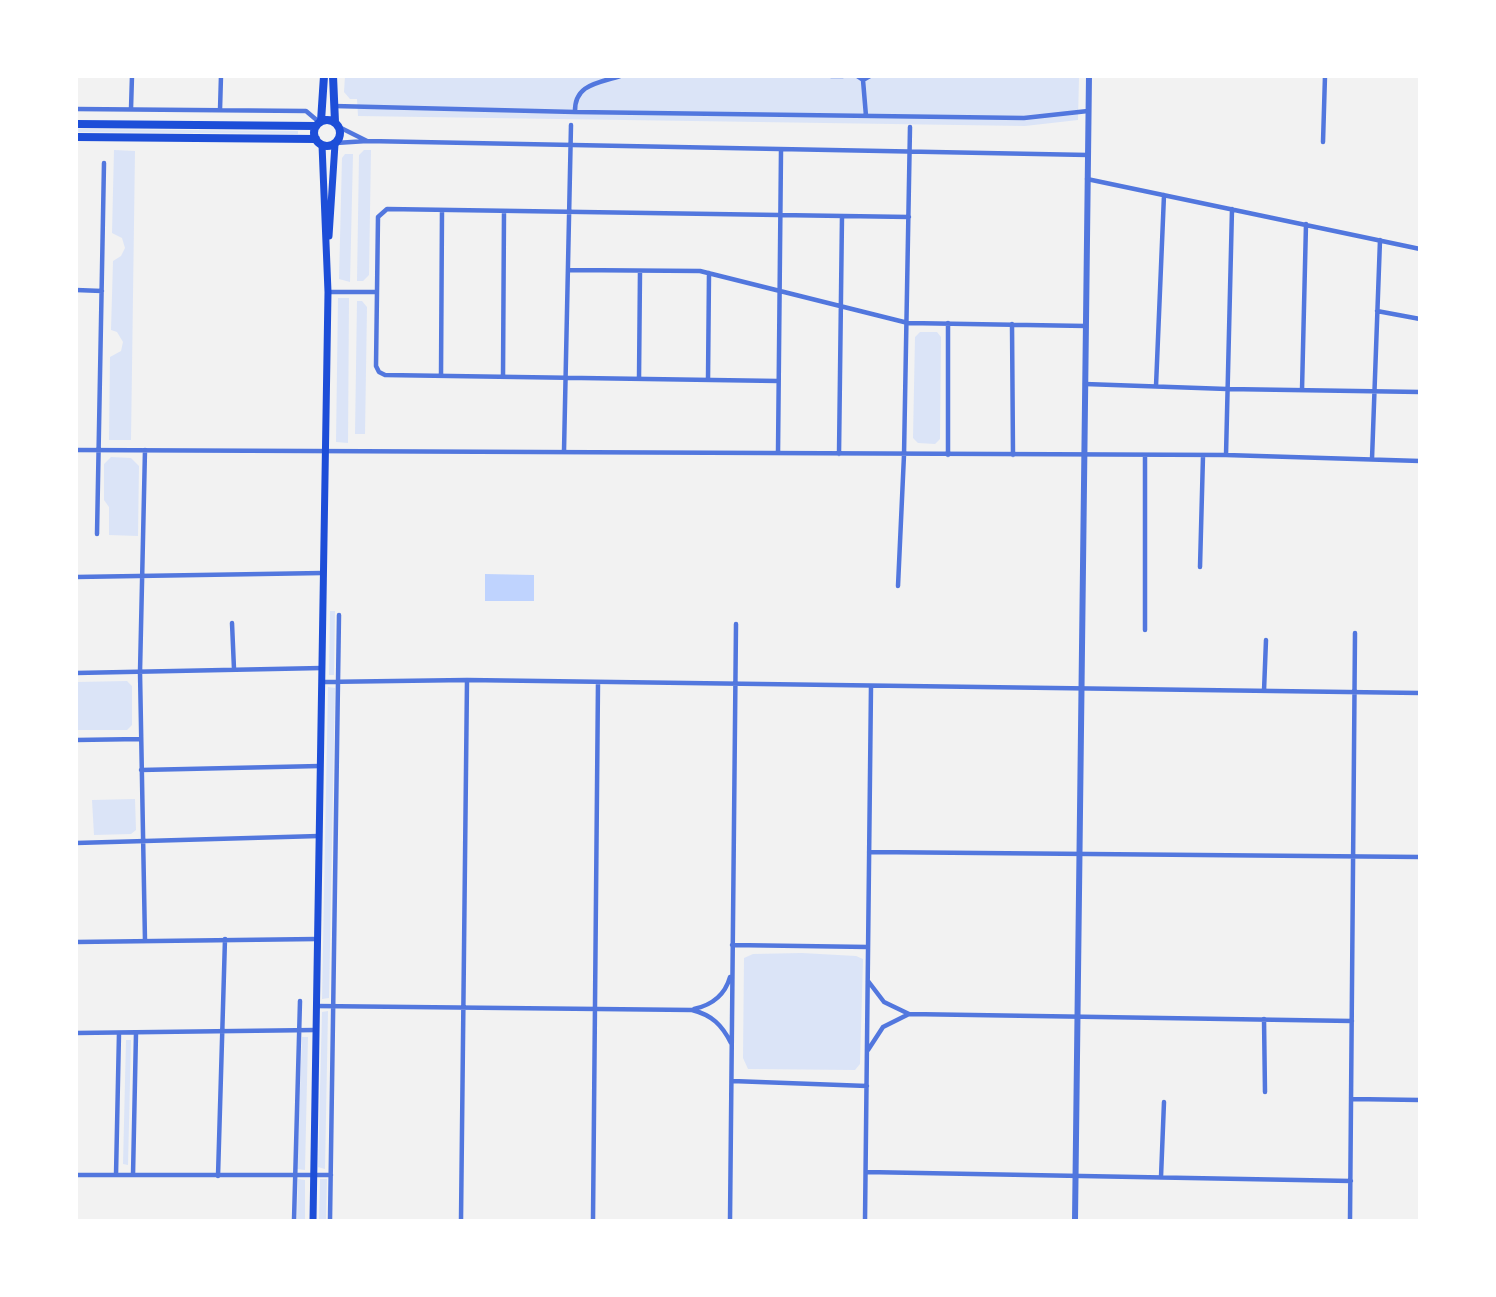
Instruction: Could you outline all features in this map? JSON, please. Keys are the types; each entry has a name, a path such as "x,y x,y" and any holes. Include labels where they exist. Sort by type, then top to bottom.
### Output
{"main road":[{"path":"313,1221 328,292 319,142 324,76"},
{"path":"327,280 331,187 336,144 340,137 334,106 333,76"},
{"path":"76,124 319,123 329,119 337,125"},
{"path":"76,137 319,142 328,146 336,144"}],"street":[{"path":"131,109 132,76"},
{"path":"220,110 221,76"},
{"path":"575,112 577,97 585,88 620,76"},
{"path":"831,76 843,76"},
{"path":"857,76 863,80"},
{"path":"863,80 870,76"},
{"path":"1075,1221 1089,76"},
{"path":"1323,142 1325,76"},
{"path":"863,80 866,116"},
{"path":"334,106 575,112 1024,118 1088,111"},
{"path":"76,109 306,111 319,123"},
{"path":"337,125 367,141"},
{"path":"564,451 571,125"},
{"path":"898,586 908,323 910,127"},
{"path":"336,144 367,141 781,151 1088,155"},
{"path":"778,453 781,151"},
{"path":"97,534 104,164"},
{"path":"1088,179 1419,249"},
{"path":"1156,386 1164,195"},
{"path":"1226,455 1232,208"},
{"path":"778,381 385,375 379,372 376,366 378,217 387,209 909,217"},
{"path":"441,376 442,210"},
{"path":"503,377 504,211"},
{"path":"839,454 842,216"},
{"path":"1302,390 1306,224"},
{"path":"1372,459 1380,240"},
{"path":"569,270 709,273 908,323 1086,326"},
{"path":"639,379 640,271"},
{"path":"708,380 709,273"},
{"path":"76,290 102,291"},
{"path":"328,292 377,292"},
{"path":"1377,311 1419,319"},
{"path":"948,323 948,455"},
{"path":"1012,324 1013,455"},
{"path":"1085,384 1419,392"},
{"path":"76,450 564,451 1085,457 1226,455 1419,461"},
{"path":"145,450 140,672 141,770 145,841 145,941"},
{"path":"1145,456 1145,630"},
{"path":"1200,567 1203,456"},
{"path":"76,576 323,573"},
{"path":"330,1221 339,615"},
{"path":"232,623 234,669"},
{"path":"730,1221 736,624"},
{"path":"1350,1221 1355,633"},
{"path":"1264,691 1266,640"},
{"path":"76,673 322,668"},
{"path":"461,1221 466,680"},
{"path":"322,682 466,680 1419,693"},
{"path":"593,1221 598,682"},
{"path":"866,1221 871,686"},
{"path":"76,740 141,739"},
{"path":"141,770 320,766"},
{"path":"76,843 319,836"},
{"path":"869,852 1419,857"},
{"path":"218,1176 225,939"},
{"path":"76,942 317,939"},
{"path":"732,945 868,947"},
{"path":"692,1010 712,1004 729,984 732,971"},
{"path":"868,981 884,1002 909,1014 1352,1021"},
{"path":"294,1221 300,1001"},
{"path":"316,1006 692,1010 704,1013 715,1020 723,1028 732,1045"},
{"path":"867,1052 883,1028 909,1014"},
{"path":"1264,1019 1264,1092"},
{"path":"76,1033 316,1030"},
{"path":"116,1175 119,1033"},
{"path":"133,1175 136,1033"},
{"path":"732,1081 867,1086"},
{"path":"1352,1099 1419,1100"},
{"path":"1161,1178 1164,1102"},
{"path":"866,1172 1351,1181"},
{"path":"76,1175 331,1175"}],"shaded area":[{"path":"345,76 1079,77 1078,120 1025,126 358,116 357,99 350,99 344,92"},
{"path":"77,129 298,131 298,134 77,132"},
{"path":"114,150 135,151 131,440 109,440 110,357 121,351 123,342 117,332 111,330 113,261 121,256 125,248 122,238 112,233"},
{"path":"364,150 371,150 369,275 363,281 357,281 359,155"},
{"path":"345,154 353,154 350,282 339,279 342,158"},
{"path":"338,298 349,298 348,443 336,442"},
{"path":"357,301 362,301 367,307 365,434 355,434"},
{"path":"920,332 937,332 941,337 940,439 935,444 918,443 913,438 915,337"},
{"path":"111,457 131,458 139,466 138,536 109,535 109,507 104,500 104,464"},
{"path":"330,611 335,611 334,675 329,675"},
{"path":"127,681 132,686 132,725 127,730 77,730 77,682"},
{"path":"328,687 335,688 329,998 322,999"},
{"path":"135,799 136,830 131,834 94,835 92,800"},
{"path":"802,953 856,956 863,959 860,1064 855,1070 748,1069 743,1058 744,958 753,954"},
{"path":"328,1011 325,1169 318,1167 322,1012"},
{"path":"302,1037 308,1037 305,1170 297,1169"},
{"path":"126,1040 131,1040 128,1165 123,1164"},
{"path":"298,1179 305,1180 305,1220 297,1220"},
{"path":"320,1179 327,1179 326,1220 319,1220"}],"water":[{"path":"485,574 534,575 534,601 485,601"}]}
